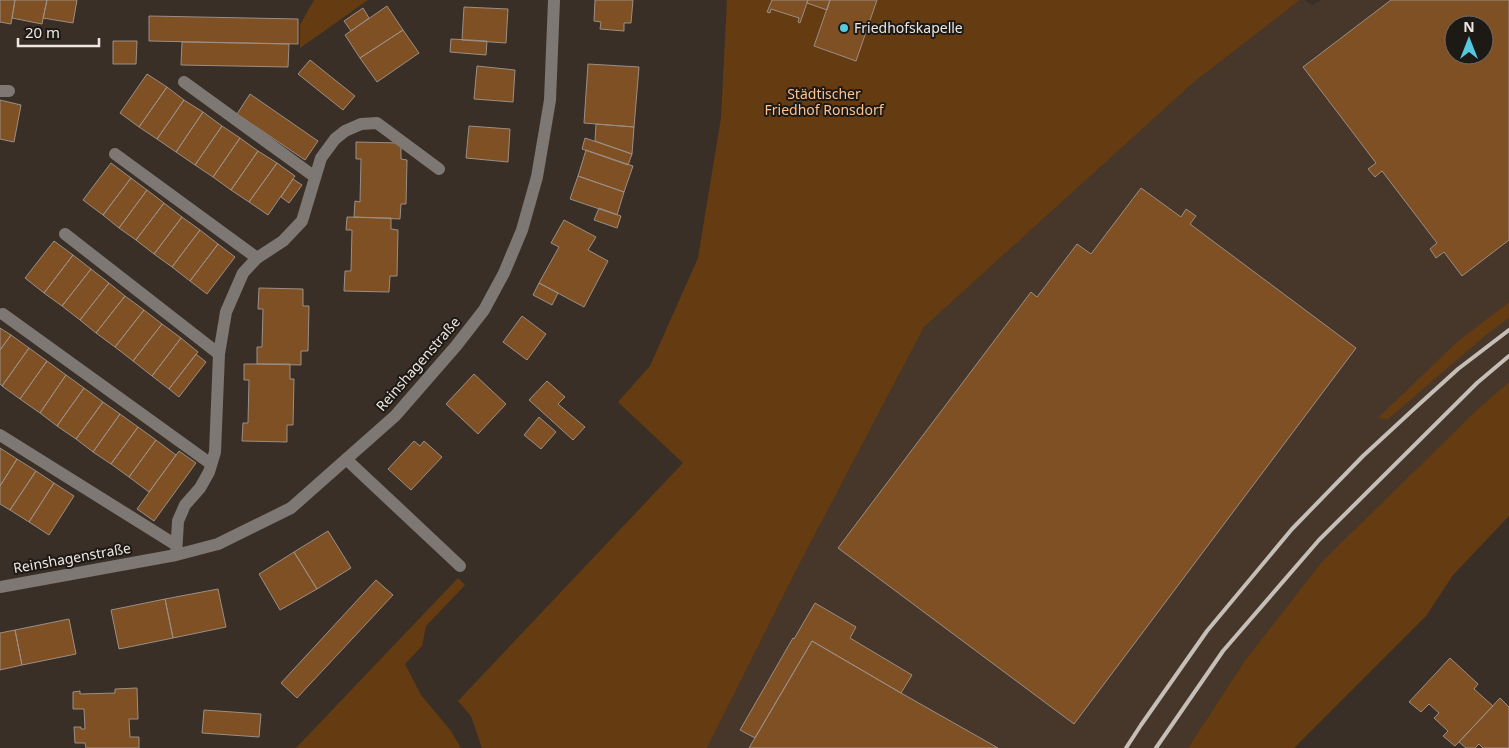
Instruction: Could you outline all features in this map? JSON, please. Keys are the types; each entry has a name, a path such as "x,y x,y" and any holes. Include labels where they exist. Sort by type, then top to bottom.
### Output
{"street":[{"name":"Reinshagenstraße","path":"0,587 176,550 218,544 291,508 395,416 456,346 484,310 504,273 522,230 537,177 550,100 554,0"},
{"path":"184,82 314,177"},
{"path":"0,435 176,550 178,521 185,505 200,488 210,472 215,452 219,354 226,312 243,273 257,258 283,241 302,221 321,158 335,139 345,131 361,124 377,124 439,169"},
{"path":"115,154 257,258"},
{"path":"65,234 219,354"},
{"path":"3,314 211,464"},
{"path":"346,459 460,566"}],"shaded area":[{"path":"1300,0 1305,0 1312,5 1321,0 1509,0 1509,302 1457,343 1481,339 1509,318 1509,382 1478,409 1244,662 1188,748 707,748 803,557 924,327 1194,82"}],"green space":[{"path":"314,0 368,0 300,48 300,25"},
{"name":"Städtischer Friedhof Ronsdorf","path":"727,0 1300,0 1194,82 924,327 803,557 707,748 482,748 471,716 458,701 683,463 618,402 650,366 698,258 721,118"},
{"path":"1509,302 1509,318 1481,339 1388,419 1378,418 1457,342"},
{"path":"1509,382 1509,516 1453,575 1426,616 1294,748 1188,748 1244,662 1322,562 1478,409"},
{"path":"458,578 465,585 426,626 422,646 405,664 421,695 451,731 461,748 296,748"}],"building":[{"path":"0,0 15,0 11,24 0,22"},
{"path":"15,0 47,0 42,24 12,18"},
{"path":"47,0 77,0 73,23 43,18"},
{"path":"595,0 633,0 631,23 624,23 624,31 600,29 601,22 594,21"},
{"path":"772,0 808,0 800,23 798,22 799,18 771,9 770,13 767,12"},
{"path":"808,0 830,0 827,10 807,3"},
{"name":"Friedhofskapelle","path":"830,0 877,0 856,61 814,46"},
{"path":"1391,0 1509,0 1509,240 1462,276 1444,252 1436,258 1430,249 1437,243 1382,171 1375,177 1368,169 1376,163 1303,67"},
{"path":"387,6 403,30 360,58 345,35"},
{"path":"464,7 508,9 506,43 462,40"},
{"path":"363,8 369,18 351,31 344,21"},
{"path":"149,16 298,19 298,44 149,41"},
{"path":"403,30 419,53 377,82 360,58"},
{"path":"451,39 487,41 486,55 450,52"},
{"path":"113,41 137,41 136,64 113,64"},
{"path":"182,42 289,44 288,67 181,65"},
{"path":"310,60 355,96 343,110 298,74"},
{"path":"588,64 639,67 634,127 584,123"},
{"path":"477,66 515,70 513,102 474,99"},
{"path":"147,74 167,87 139,127 120,113"},
{"path":"167,87 184,100 157,139 139,127"},
{"path":"250,94 318,141 305,160 237,114"},
{"path":"0,100 21,105 14,142 0,139"},
{"path":"184,100 203,112 176,152 157,139"},
{"path":"203,112 222,126 195,165 176,152"},
{"path":"596,124 634,127 632,154 595,141"},
{"path":"222,126 240,138 213,177 195,165"},
{"path":"469,126 510,129 508,162 466,158"},
{"path":"240,138 258,151 231,190 213,177"},
{"path":"585,138 632,154 628,165 582,149"},
{"path":"356,142 401,143 401,159 407,160 406,204 401,204 400,219 354,217 355,201 360,202 361,159 356,159"},
{"path":"586,150 633,166 624,192 578,176"},
{"path":"258,151 277,163 249,202 231,190"},
{"path":"111,163 131,178 103,215 83,200"},
{"path":"277,163 295,176 268,215 249,202"},
{"path":"578,176 624,192 617,215 570,199"},
{"path":"131,178 147,190 119,228 103,215"},
{"path":"293,179 302,185 289,203 281,197"},
{"path":"1141,188 1181,217 1186,209 1196,216 1190,224 1356,348 1074,724 838,548 1031,292 1037,297 1077,244 1091,254"},
{"path":"147,190 164,203 136,240 119,228"},
{"path":"164,203 182,217 154,254 136,240"},
{"path":"599,208 621,216 617,228 594,220"},
{"path":"182,217 200,230 172,267 154,254"},
{"path":"347,217 391,218 391,229 398,230 397,276 390,276 389,292 344,291 345,271 351,271 352,230 346,230"},
{"path":"564,220 596,237 588,250 608,261 584,307 539,283 559,247 551,243"},
{"path":"200,230 218,244 190,281 172,267"},
{"path":"54,241 73,255 44,293 25,278"},
{"path":"218,244 235,257 207,294 190,281"},
{"path":"73,255 91,269 62,306 44,293"},
{"path":"91,269 109,283 80,320 62,306"},
{"path":"109,283 125,296 96,333 80,320"},
{"path":"539,283 558,293 552,305 533,295"},
{"path":"259,288 303,289 303,306 309,306 308,351 301,351 301,365 257,364 257,347 262,347 263,309 258,309"},
{"path":"125,296 144,310 115,347 96,333"},
{"path":"144,310 162,324 133,361 115,347"},
{"path":"522,316 546,334 527,360 503,342"},
{"path":"162,324 181,338 152,376 133,361"},
{"path":"0,328 11,335 0,350"},
{"path":"11,335 29,348 2,386 0,384 0,350"},
{"path":"181,338 198,352 169,389 152,376"},
{"path":"29,348 47,361 20,399 2,386"},
{"path":"196,354 206,362 179,397 169,389"},
{"path":"47,361 66,375 40,413 20,399"},
{"path":"244,364 290,364 290,379 294,379 293,425 287,425 287,442 242,441 243,423 248,423 249,380 244,380"},
{"path":"474,374 506,404 478,434 446,404"},
{"path":"66,375 84,388 57,426 40,413"},
{"path":"547,381 565,397 558,404 585,427 573,440 529,400"},
{"path":"84,388 103,402 76,439 57,426"},
{"path":"103,402 120,414 93,452 76,439"},
{"path":"120,414 138,427 111,464 93,452"},
{"path":"539,417 556,432 541,449 524,435"},
{"path":"138,427 156,440 129,477 111,464"},
{"path":"156,440 176,455 149,492 129,477"},
{"path":"414,441 420,446 424,441 442,457 411,490 388,469"},
{"path":"0,448 17,459 0,486"},
{"path":"179,451 196,463 154,521 137,509"},
{"path":"17,459 36,471 10,510 0,504 0,486"},
{"path":"36,471 54,483 29,522 10,510"},
{"path":"54,483 74,496 49,535 29,522"},
{"path":"328,531 351,568 317,589 294,552"},
{"path":"294,552 317,589 280,610 259,574"},
{"path":"376,580 393,595 297,698 281,683"},
{"path":"218,589 226,627 173,638 165,599"},
{"path":"165,599 173,638 119,649 111,610"},
{"path":"815,603 856,627 850,638 912,675 901,693 812,641 755,738 740,730"},
{"path":"69,619 76,654 22,665 15,630"},
{"path":"15,630 22,665 0,670 0,633"},
{"path":"812,641 901,693 998,748 749,748"},
{"path":"1450,658 1478,684 1474,689 1493,706 1455,746 1443,736 1448,731 1434,718 1439,713 1429,704 1421,712 1409,702"},
{"path":"137,688 138,719 129,719 130,737 139,737 139,748 86,748 85,743 75,743 74,727 85,729 84,709 73,709 73,692 80,691 80,694 115,693 115,689"},
{"path":"1500,698 1509,707 1509,748 1483,748 1479,744 1475,748 1466,748 1459,742"},
{"path":"204,710 261,714 259,737 202,733"}],"railway":[{"path":"1126,748 1207,631 1292,529 1363,456 1415,408 1458,369 1509,330"},
{"path":"1156,748 1223,651 1319,540 1477,383 1509,356"}],"place":[{"name":"Friedhofskapelle","path":"844,28"}]}
